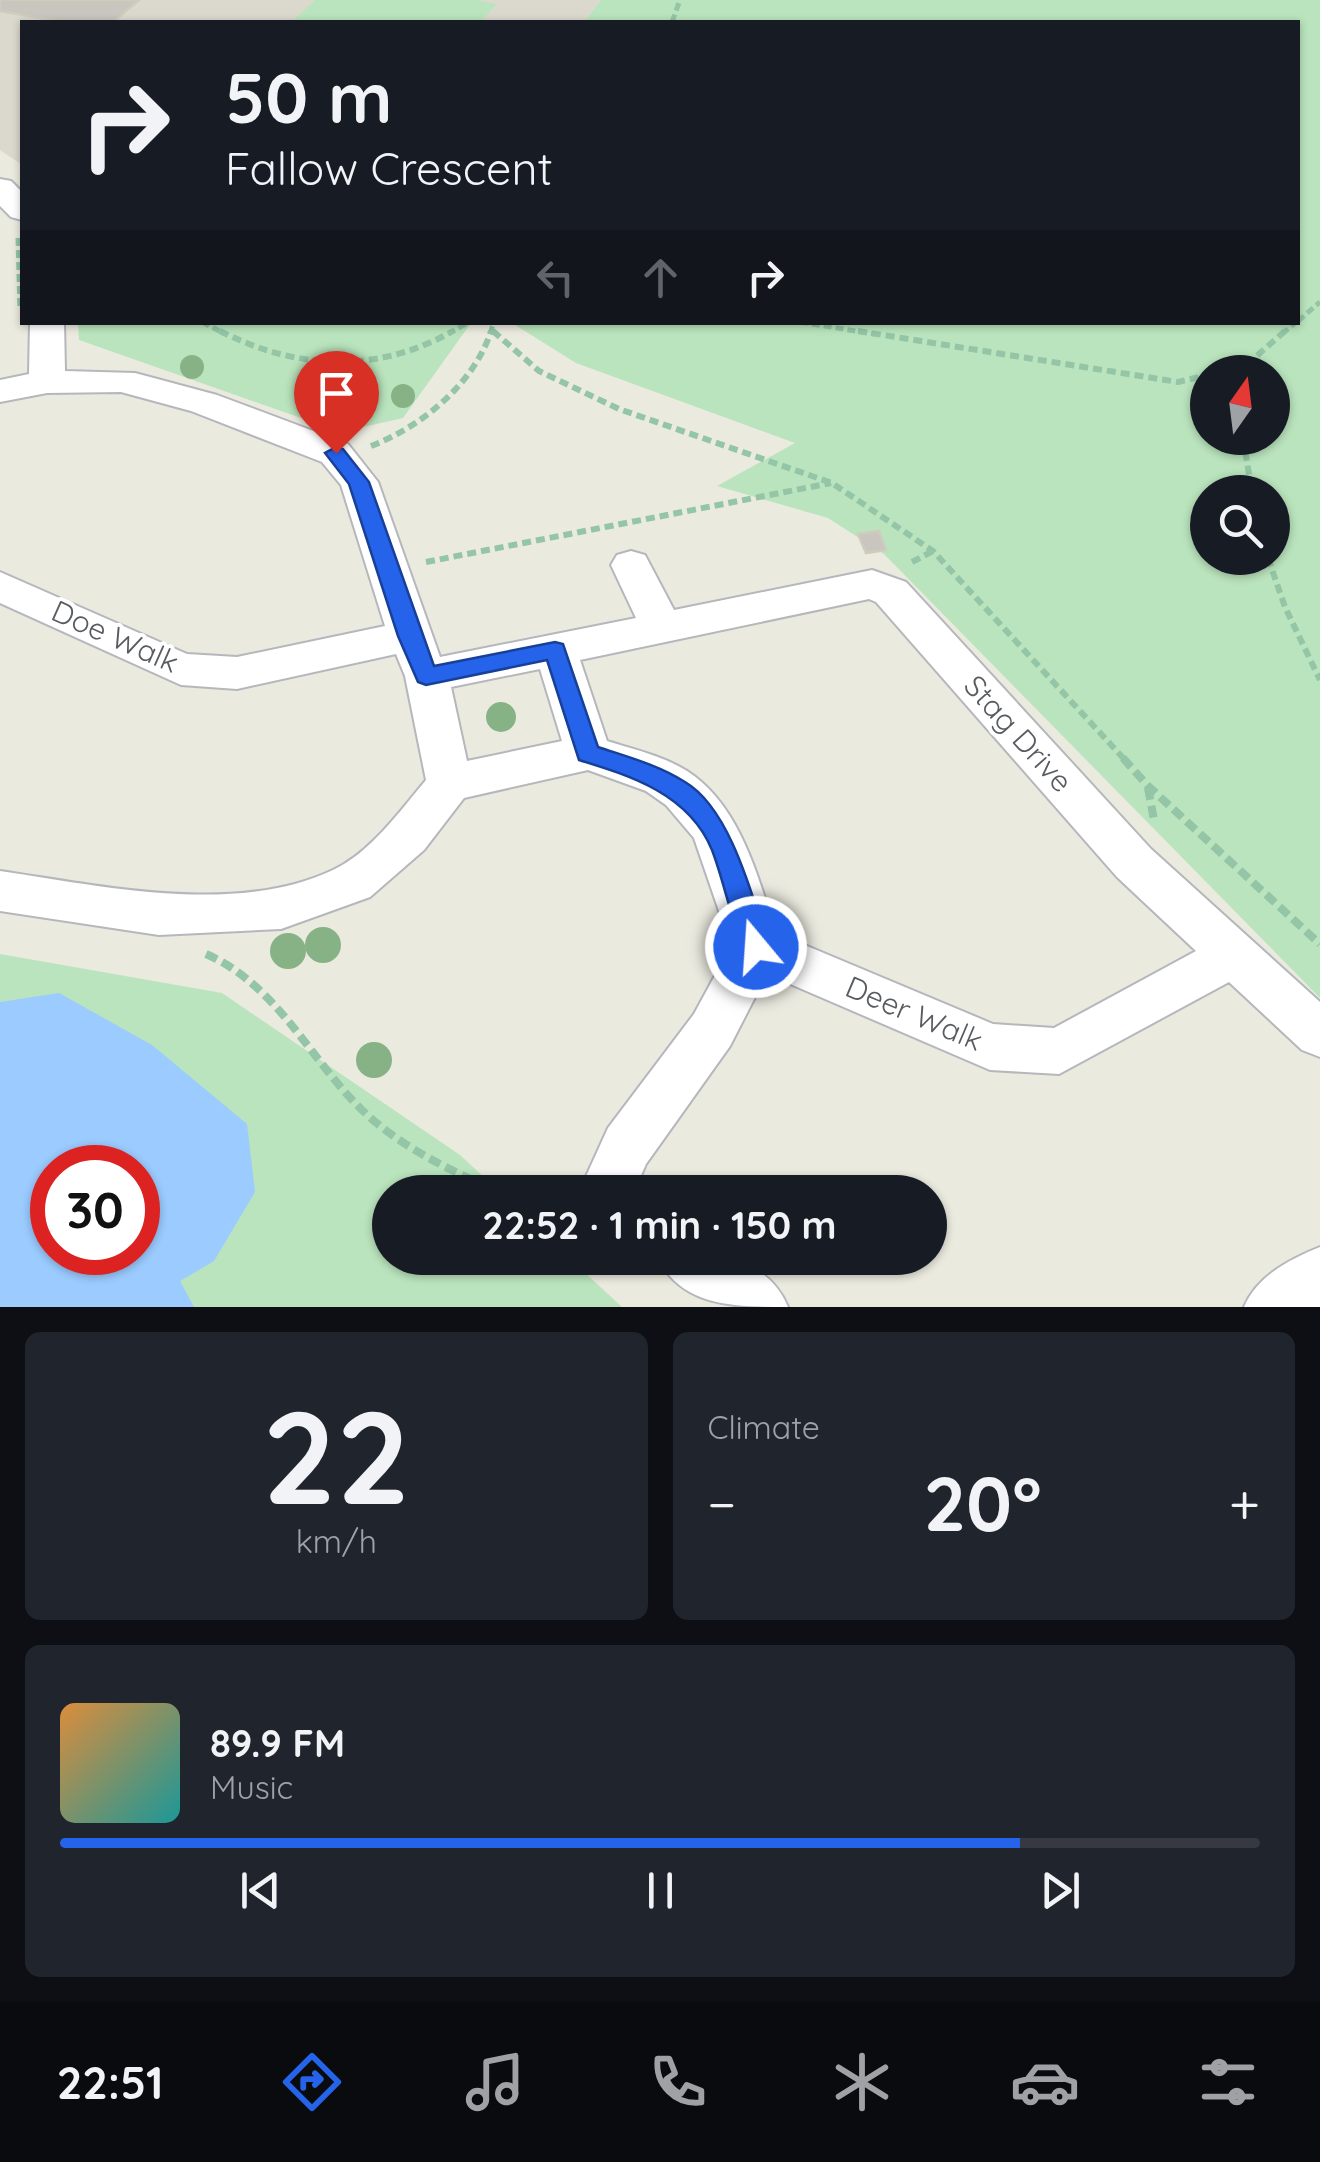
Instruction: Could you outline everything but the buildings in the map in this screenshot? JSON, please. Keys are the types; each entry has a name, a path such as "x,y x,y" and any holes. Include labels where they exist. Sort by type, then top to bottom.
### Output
{"street":[{"path":"0,188 20,208"},
{"path":"46,325 47,382"},
{"path":"0,392 47,382 122,381 204,403 336,453 359,482 390,569 418,656 449,783"},
{"path":"631,565 662,628"},
{"name":"Stag Drive","path":"555,650 872,584 891,592 1134,863 1320,1034"},
{"name":"Doe Walk","path":"0,586 182,669 237,674 418,656 555,650"},
{"path":"555,650 588,753"},
{"path":"0,890 159,915 282,909 353,883 407,837 449,783 588,753 640,770 681,790 721,841 756,947 712,1030 628,1146 614,1175"},
{"name":"Deer Walk","path":"756,947 990,1047 1059,1051 1233,954"},
{"path":"711,1275 759,1307"},
{"path":"1273,1307 1320,1275"}],"path":[{"path":"1300,319 1320,302"},
{"path":"208,325 238,341 282,356 336,367 389,360 449,336 466,325"},
{"path":"336,453 377,445 428,416 459,384 492,325"},
{"path":"819,325 1178,382 1190,379"},
{"path":"1259,355 1294,325"},
{"path":"390,569 832,482"},
{"path":"1274,575 1320,680"},
{"path":"196,949 222,961 280,1008 361,1109 432,1162 461,1175"}],"shaded area":[{"path":"0,0 601,0 586,20 20,20 20,164 0,150"}],"green space":[{"path":"315,0 475,0 497,4 482,20 294,20"},
{"path":"601,0 1320,0 1320,998 884,554 828,518 717,486 795,443 576,363 515,325 1300,325 1300,20 586,20"},
{"path":"78,325 470,325 403,418 341,432 79,340"},
{"path":"0,954 222,993 460,1155 482,1175 372,1175 372,1275 587,1275 622,1307 0,1307"}],"water":[{"path":"59,993 152,1045 247,1124 255,1192 214,1261 180,1281 194,1307 0,1307 0,1002"}],"route":[{"path":"336,453 359,482 426,676 555,650 588,753 640,770 681,790 721,841 756,947"}]}
